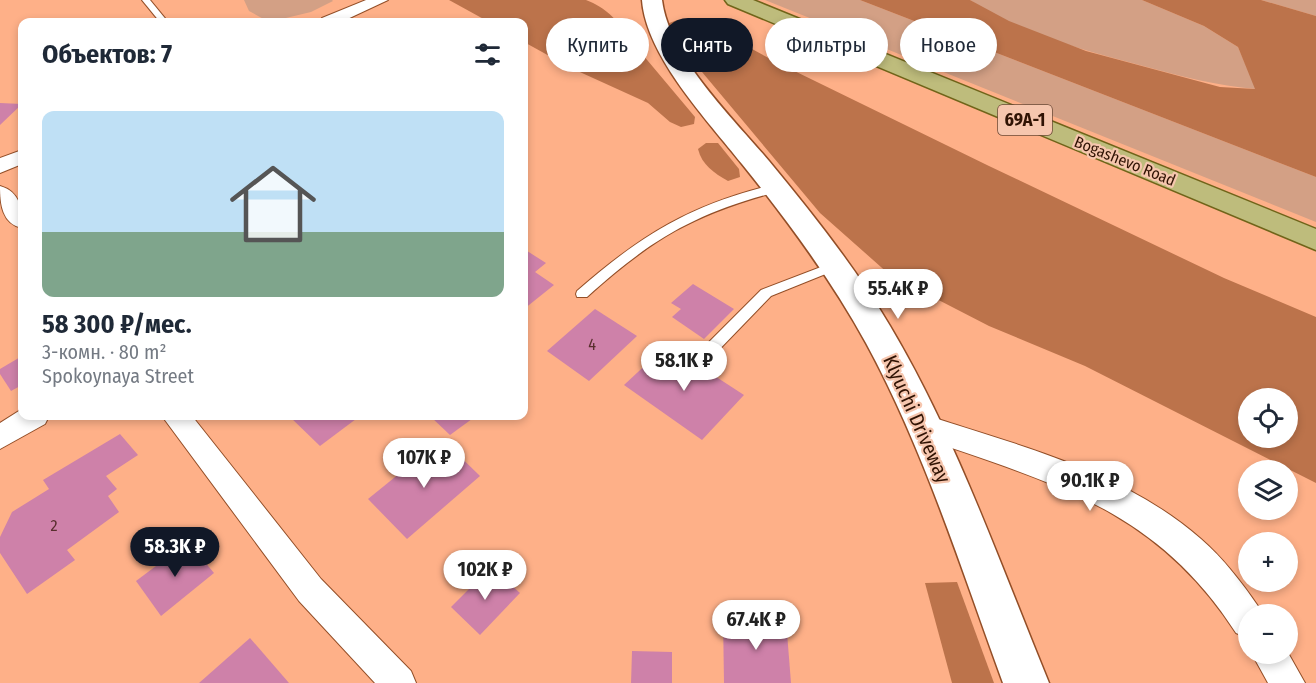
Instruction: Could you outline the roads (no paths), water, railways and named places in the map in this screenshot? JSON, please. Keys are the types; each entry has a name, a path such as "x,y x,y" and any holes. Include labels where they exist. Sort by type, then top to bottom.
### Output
{"main road":[{"name":"Bogashevo Road","path":"735,0 1316,240"}],"street":[{"path":"337,18 380,0"},
{"name":"Klyuchi Driveway","path":"653,3 667,47 814,236 891,358 922,426 1026,683"},
{"path":"0,166 18,158"},
{"path":"0,193 18,216"},
{"path":"0,437 28,420"},
{"path":"179,420 310,590 399,683"},
{"path":"922,426 1029,462 1099,489 1135,509 1181,541 1214,576 1238,608"},
{"path":"1276,664 1288,683"}],"lane":[{"path":"146,0 161,18"},
{"path":"582,294 636,248 695,215 746,194 776,188"},
{"path":"707,353 766,292 834,266"}]}
